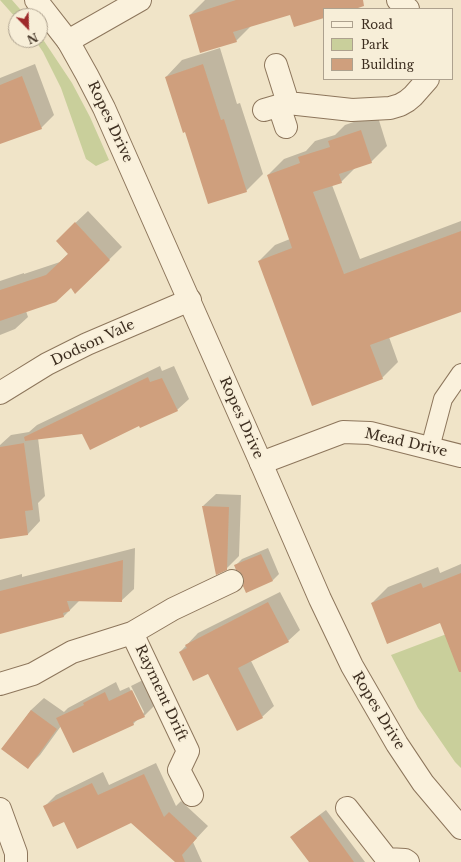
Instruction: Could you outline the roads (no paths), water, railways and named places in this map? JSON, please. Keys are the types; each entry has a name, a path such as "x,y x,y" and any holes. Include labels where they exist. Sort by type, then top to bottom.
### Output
{"street":[{"name":"Ropes Drive","path":"36,0 68,41 104,108 190,300 320,599 352,666 397,744 424,783 461,828"},
{"path":"68,41 140,0"},
{"path":"398,0 407,8"},
{"path":"276,65 277,106 286,127"},
{"path":"277,106 352,110 390,108 407,101 427,80"},
{"name":"Dodson Vale","path":"0,393 47,364 190,300"},
{"name":"Mead Drive","path":"261,463 343,432 370,433 461,456"},
{"name":"Rayment Drift","path":"0,684 33,674 72,652 132,633 173,609 232,581"},
{"name":"Rayment Drift","path":"132,633 188,751 179,770 192,795"},
{"path":"347,808 387,859 406,860 408,862"},
{"path":"0,809 16,853 16,862"}],"lane":[{"path":"430,448 443,399 461,373"}]}
